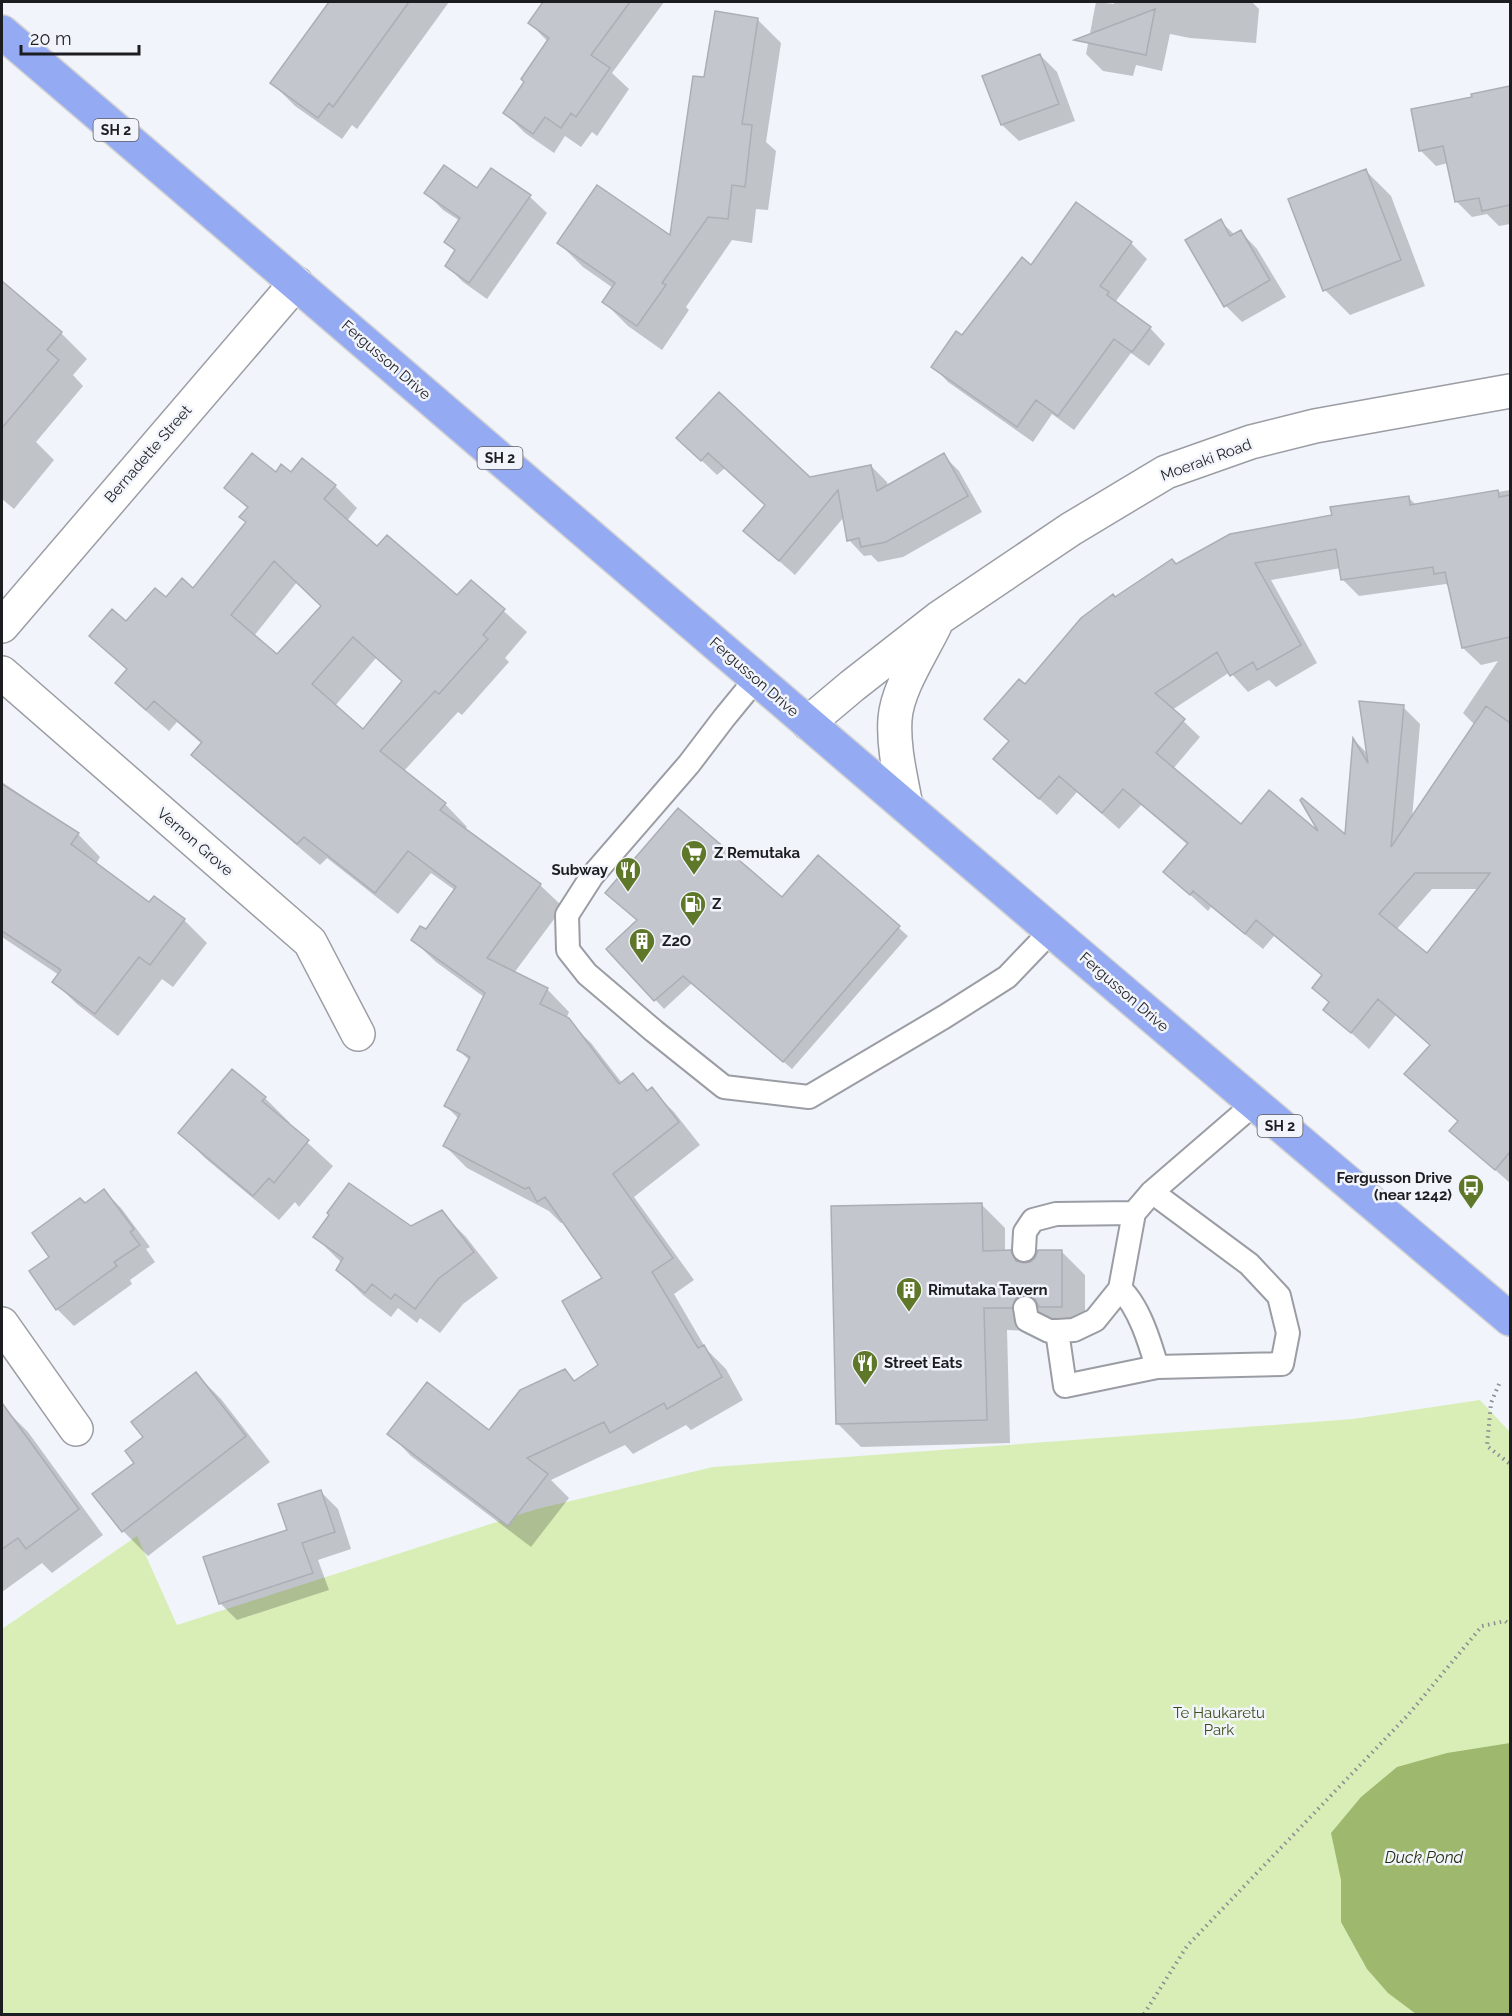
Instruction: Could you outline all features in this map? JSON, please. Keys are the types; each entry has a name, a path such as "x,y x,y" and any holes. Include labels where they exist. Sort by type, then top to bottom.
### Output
{"highway":[{"name":"Fergusson Drive","path":"2,32 756,679 1510,1319"}],"street":[{"name":"Bernadette Street","path":"2,626 297,283"},
{"name":"Moeraki Road","path":"808,723 939,618 1071,529 1166,472 1251,442 1315,426 1510,391"},
{"name":"Moeraki Road","path":"906,806 898,764 895,718 909,676 939,618"},
{"name":"Vernon Grove","path":"2,673 310,942 358,1034"},
{"path":"2,1324 76,1429"}],"lane":[{"path":"756,679 689,764 592,876 567,915 567,950 586,974 724,1087 809,1098 1007,977 1052,930"},
{"path":"1025,1308 1027,1320 1049,1331 1074,1330 1095,1320 1120,1289 1134,1213 1152,1192 1254,1104"},
{"path":"1057,1331 1065,1386 1156,1367 1282,1364 1288,1333 1279,1296 1249,1264 1152,1192"},
{"path":"1024,1250 1025,1232 1033,1220 1056,1214 1134,1213"},
{"path":"1120,1289 1127,1296 1150,1342 1156,1367"}],"path":[{"path":"1500,1384 1491,1403 1487,1446 1510,1464"},
{"path":"1144,2014 1186,1946 1408,1715 1482,1626 1505,1621 1510,1625"}],"green space":[{"name":"Te Haukaretu Park","path":"1480,1400 1510,1432 1510,2014 2,2014 2,1629 137,1536 177,1625 537,1509 713,1467 1353,1419"}],"water":[{"name":"Duck Pond","path":"1510,1743 1510,2014 1416,2014 1388,1993 1367,1969 1341,1922 1341,1880 1331,1833 1361,1797 1397,1767 1447,1753"}],"building":[{"path":"329,2 409,2 333,107 329,103 318,118 270,83"},
{"path":"543,2 630,2 591,55 610,68 576,117 571,113 561,128 545,117 533,134 503,113 524,82 521,79 549,38 528,23"},
{"path":"1155,9 1146,55 1074,40"},
{"path":"715,11 758,18 742,124 752,125 745,187 732,185 728,219 708,217 662,283 666,285 637,326 602,302 615,283 557,243 597,185 670,235 693,76 704,77"},
{"path":"1040,54 1059,104 1001,125 982,76"},
{"path":"1510,86 1510,205 1482,211 1479,198 1455,202 1443,146 1419,151 1411,109 1472,97 1471,94"},
{"path":"444,165 477,188 491,168 531,195 469,283 445,266 455,250 444,242 460,218 424,193"},
{"path":"1366,169 1401,260 1323,291 1288,199"},
{"path":"1076,202 1132,242 1100,286 1109,292 1107,295 1151,327 1132,352 1114,339 1058,416 1036,400 1017,427 931,367 956,331 962,335 1022,257 1031,265"},
{"path":"1221,219 1230,236 1241,230 1270,280 1224,307 1185,240"},
{"path":"2,281 62,332 47,350 59,360 2,428"},
{"path":"719,392 810,477 871,465 877,491 944,453 968,496 886,542 861,547 859,538 847,541 838,490 779,561 743,531 765,505 708,453 701,461 676,438"},
{"path":"252,453 276,472 281,464 291,472 302,458 336,485 324,499 377,546 387,535 457,595 471,580 505,609 483,635 488,639 439,694 435,691 380,751 446,803 440,810 541,884 487,958 548,988 540,1004 569,1018 619,1084 633,1073 647,1091 652,1087 679,1122 613,1174 673,1258 652,1272 698,1348 704,1345 722,1377 667,1409 664,1403 610,1433 604,1422 527,1458 548,1474 508,1526 387,1434 427,1382 489,1430 520,1390 565,1369 574,1381 598,1365 562,1301 602,1278 545,1197 537,1202 529,1187 525,1189 443,1146 460,1114 444,1106 470,1057 457,1050 485,993 411,940 420,926 426,929 456,887 408,851 375,893 304,837 297,844 191,755 202,742 154,701 146,710 115,683 127,669 89,636 112,609 126,621 155,588 166,597 182,578 193,588 246,522 239,517 248,507 224,488","holes":["274,561 321,606 277,654 231,615","353,637 402,681 363,729 312,684"]},
{"path":"1498,490 1499,497 1510,495 1510,637 1462,648 1445,572 1434,574 1433,567 1341,580 1336,549 1255,563 1301,645 1257,670 1253,662 1230,676 1217,652 1155,693 1185,719 1156,753 1241,824 1269,790 1318,831 1300,800 1302,798 1345,834 1353,738 1368,763 1359,701 1404,705 1391,847 1486,706 1510,723 1510,1152 1495,1170 1449,1131 1458,1121 1404,1074 1430,1045 1378,999 1351,1033 1323,1010 1329,1002 1312,988 1322,975 1256,920 1245,934 1193,891 1190,895 1163,872 1188,843 1123,789 1102,813 1059,776 1039,799 993,759 1009,741 984,719 1019,679 1025,684 1081,618 1113,594 1115,597 1172,559 1176,564 1230,534 1332,515 1330,507 1409,496 1410,505","holes":["1415,873 1490,873 1427,953 1379,914"]},
{"path":"2,784 79,833 71,844 149,902 154,896 185,919 150,965 139,957 95,1014 52,982 61,970 2,931"},
{"path":"678,808 782,897 818,855 900,926 783,1062 683,976 654,1001 606,949 637,920 605,893"},
{"path":"232,1069 266,1097 262,1101 309,1140 274,1183 269,1178 253,1196 178,1133"},
{"path":"349,1183 411,1226 442,1210 474,1252 438,1279 415,1309 395,1294 391,1299 372,1284 365,1293 336,1270 343,1258 313,1237"},
{"path":"104,1189 134,1229 130,1232 140,1245 114,1262 117,1266 56,1310 29,1271 49,1257 32,1233 80,1198 85,1203"},
{"name":"Rimutaka Tavern","path":"982,1203 983,1251 1011,1250 1016,1261 1024,1263 1035,1258 1038,1250 1062,1250 1062,1307 1039,1307 1035,1299 1029,1295 1023,1295 1016,1298 1012,1308 984,1308 987,1420 836,1424 831,1206"},
{"path":"196,1372 246,1436 122,1532 92,1494 134,1463 125,1451 143,1437 131,1422"},
{"path":"2,1403 79,1509 26,1549 18,1538 2,1549"},
{"path":"321,1490 335,1532 302,1543 313,1573 219,1604 203,1557 287,1530 278,1504"}],"place":[{"name":"Z Remutaka","path":"694,876"},
{"name":"Subway","path":"628,893"},
{"name":"Z","path":"693,927"},
{"name":"Z2O","path":"642,964"},
{"name":"Fergusson Drive (near 1242)","path":"1471,1210"},
{"name":"Rimutaka Tavern","path":"909,1313"},
{"name":"Street Eats","path":"865,1386"}]}
